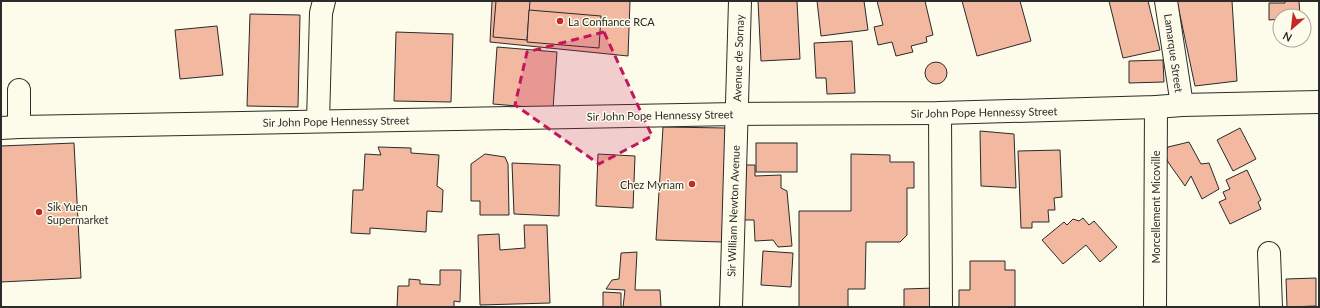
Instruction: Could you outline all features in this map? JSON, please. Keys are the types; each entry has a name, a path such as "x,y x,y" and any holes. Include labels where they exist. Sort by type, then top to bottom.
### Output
{"street":[{"path":"318,121 321,13 324,1"},
{"name":"Avenue de Sornay","path":"736,114 740,1"},
{"name":"Lamarque Street","path":"1166,1 1182,105"},
{"path":"10,127 19,90"},
{"name":"Sir John Pope Hennessy Street","path":"10,127 736,114 940,113 1319,102"},
{"name":"Morcellement Micoville","path":"1155,307 1156,107"},
{"path":"940,113 941,307"},
{"name":"Sir William Newton Avenue","path":"731,307 736,114"},
{"path":"1269,253 1271,307"}],"highlighted area":[{"path":"604,32 652,136 599,164 515,105 527,52"}],"building":[{"name":"La Confiance RCA","path":"492,1 630,1 628,56 490,42"},
{"path":"496,1 530,1 527,40 493,37"},
{"path":"758,1 797,1 800,59 761,61"},
{"path":"817,1 864,1 868,30 821,36"},
{"path":"877,1 925,1 933,35 926,37 927,42 911,46 913,52 896,56 892,42 878,45 874,27 883,25"},
{"path":"962,1 1020,1 1031,41 977,56"},
{"path":"1109,1 1148,1 1160,50 1123,58"},
{"path":"1177,1 1232,1 1237,81 1195,86"},
{"path":"1285,1 1299,1 1299,8 1272,8 1272,20 1269,20 1269,3 1285,3"},
{"path":"529,10 601,16 599,48 527,42"},
{"path":"250,14 300,15 298,107 247,106"},
{"path":"217,26 223,75 180,79 175,30"},
{"path":"396,32 453,34 451,102 394,101"},
{"path":"852,41 855,93 827,94 826,78 816,78 814,43"},
{"path":"497,47 557,52 553,109 493,104"},
{"path":"1163,60 1164,82 1129,83 1129,61"},
{"path":"932,62 940,62 947,69 947,77 940,84 932,84 925,77 925,69"},
{"name":"Chez Myriam","path":"663,127 726,128 722,242 656,240"},
{"path":"1240,128 1256,159 1233,171 1217,140"},
{"path":"980,131 1014,134 1016,188 981,186"},
{"path":"1189,142 1201,164 1209,163 1219,189 1202,199 1191,176 1185,186 1168,162 1165,154 1168,147"},
{"name":"Sik Yuen Supermarket","path":"74,143 81,278 1,282 1,146"},
{"path":"756,143 797,143 797,172 756,172"},
{"path":"378,147 411,148 411,153 439,155 437,186 443,190 442,212 427,211 426,232 370,228 370,234 351,233 353,190 363,190 365,154 381,155"},
{"path":"1060,150 1062,197 1054,198 1055,210 1048,210 1049,222 1032,222 1032,228 1021,228 1018,151"},
{"path":"485,154 505,157 508,164 509,215 480,215 480,201 471,201 471,164"},
{"path":"598,154 635,156 633,208 596,206"},
{"path":"851,154 890,155 890,162 914,162 914,188 907,188 907,235 900,242 866,242 865,289 848,289 848,307 799,307 799,211 851,211"},
{"path":"512,163 560,165 559,216 514,214"},
{"path":"741,165 755,165 755,176 781,175 781,188 787,191 792,246 778,247 773,240 755,241 754,220 741,220"},
{"path":"1247,170 1261,200 1258,202 1261,209 1230,224 1219,202 1226,199 1223,192 1230,189 1226,180"},
{"path":"1083,218 1089,225 1094,221 1117,247 1100,262 1086,245 1063,264 1042,240 1064,222 1067,225 1073,219 1079,221"},
{"path":"524,225 547,225 550,303 480,305 478,235 499,234 500,250 525,248"},
{"path":"763,251 793,253 791,287 761,285"},
{"path":"637,252 635,290 660,290 661,307 623,307 625,290 606,289 612,280 619,279 621,253"},
{"path":"970,261 1005,261 1005,270 1015,270 1015,307 959,307 959,290 970,290"},
{"path":"440,270 461,270 460,302 454,301 454,307 397,307 398,286 409,286 409,279 420,280 420,284 440,285"},
{"path":"1316,278 1316,306 1287,307 1286,279"},
{"path":"935,288 935,307 904,307 904,289"},
{"path":"603,292 621,293 621,307 603,307"}],"place":[{"name":"La Confiance RCA","path":"560,21"},
{"name":"Chez Myriam","path":"692,184"},
{"name":"Sik Yuen Supermarket","path":"39,212"}]}
